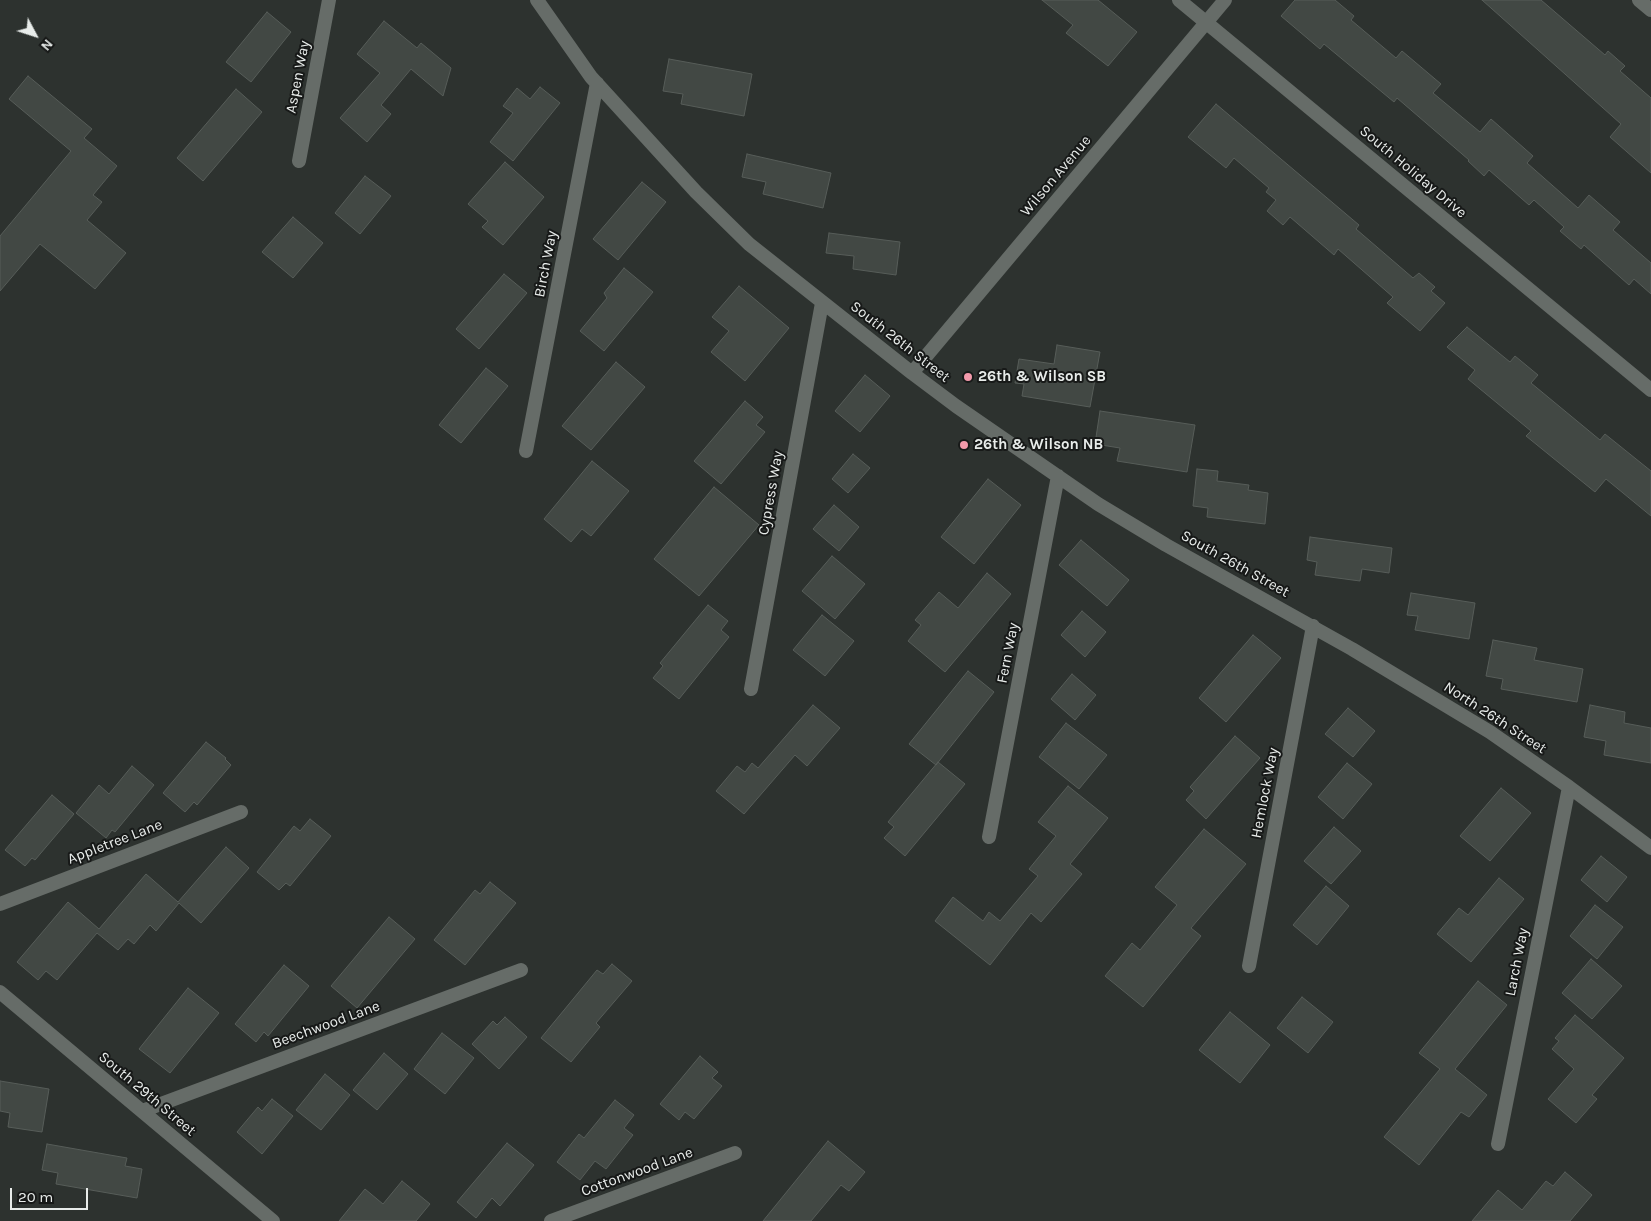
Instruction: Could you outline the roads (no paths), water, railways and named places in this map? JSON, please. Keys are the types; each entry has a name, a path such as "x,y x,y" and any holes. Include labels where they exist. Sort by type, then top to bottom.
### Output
{"street":[{"name":"Aspen Way","path":"299,161 329,0"},
{"name":"South 26th Street","path":"537,0 597,84 696,192 749,244 956,406 1098,504 1166,545 1313,626"},
{"name":"South Holiday Drive","path":"1179,0 1651,390"},
{"name":"Wilson Avenue","path":"912,373 1225,0"},
{"path":"1639,0 1651,10"},
{"name":"Birch Way","path":"526,451 597,84"},
{"name":"Cypress Way","path":"751,689 822,302"},
{"name":"Fern Way","path":"989,837 1058,476"},
{"name":"North 26th Street","path":"1313,626 1490,732 1569,787 1651,848"},
{"name":"Hemlock Way","path":"1249,966 1313,626"},
{"name":"Larch Way","path":"1498,1144 1569,787"},
{"name":"Appletree Lane","path":"0,904 242,812"},
{"name":"Beechwood Lane","path":"142,1111 521,970"},
{"name":"South 29th Street","path":"0,992 273,1221"},
{"name":"Cottonwood Lane","path":"552,1221 734,1153"}],"place":[{"name":"26th & Wilson SB","path":"968,377"},
{"name":"26th & Wilson NB","path":"964,445"}]}
